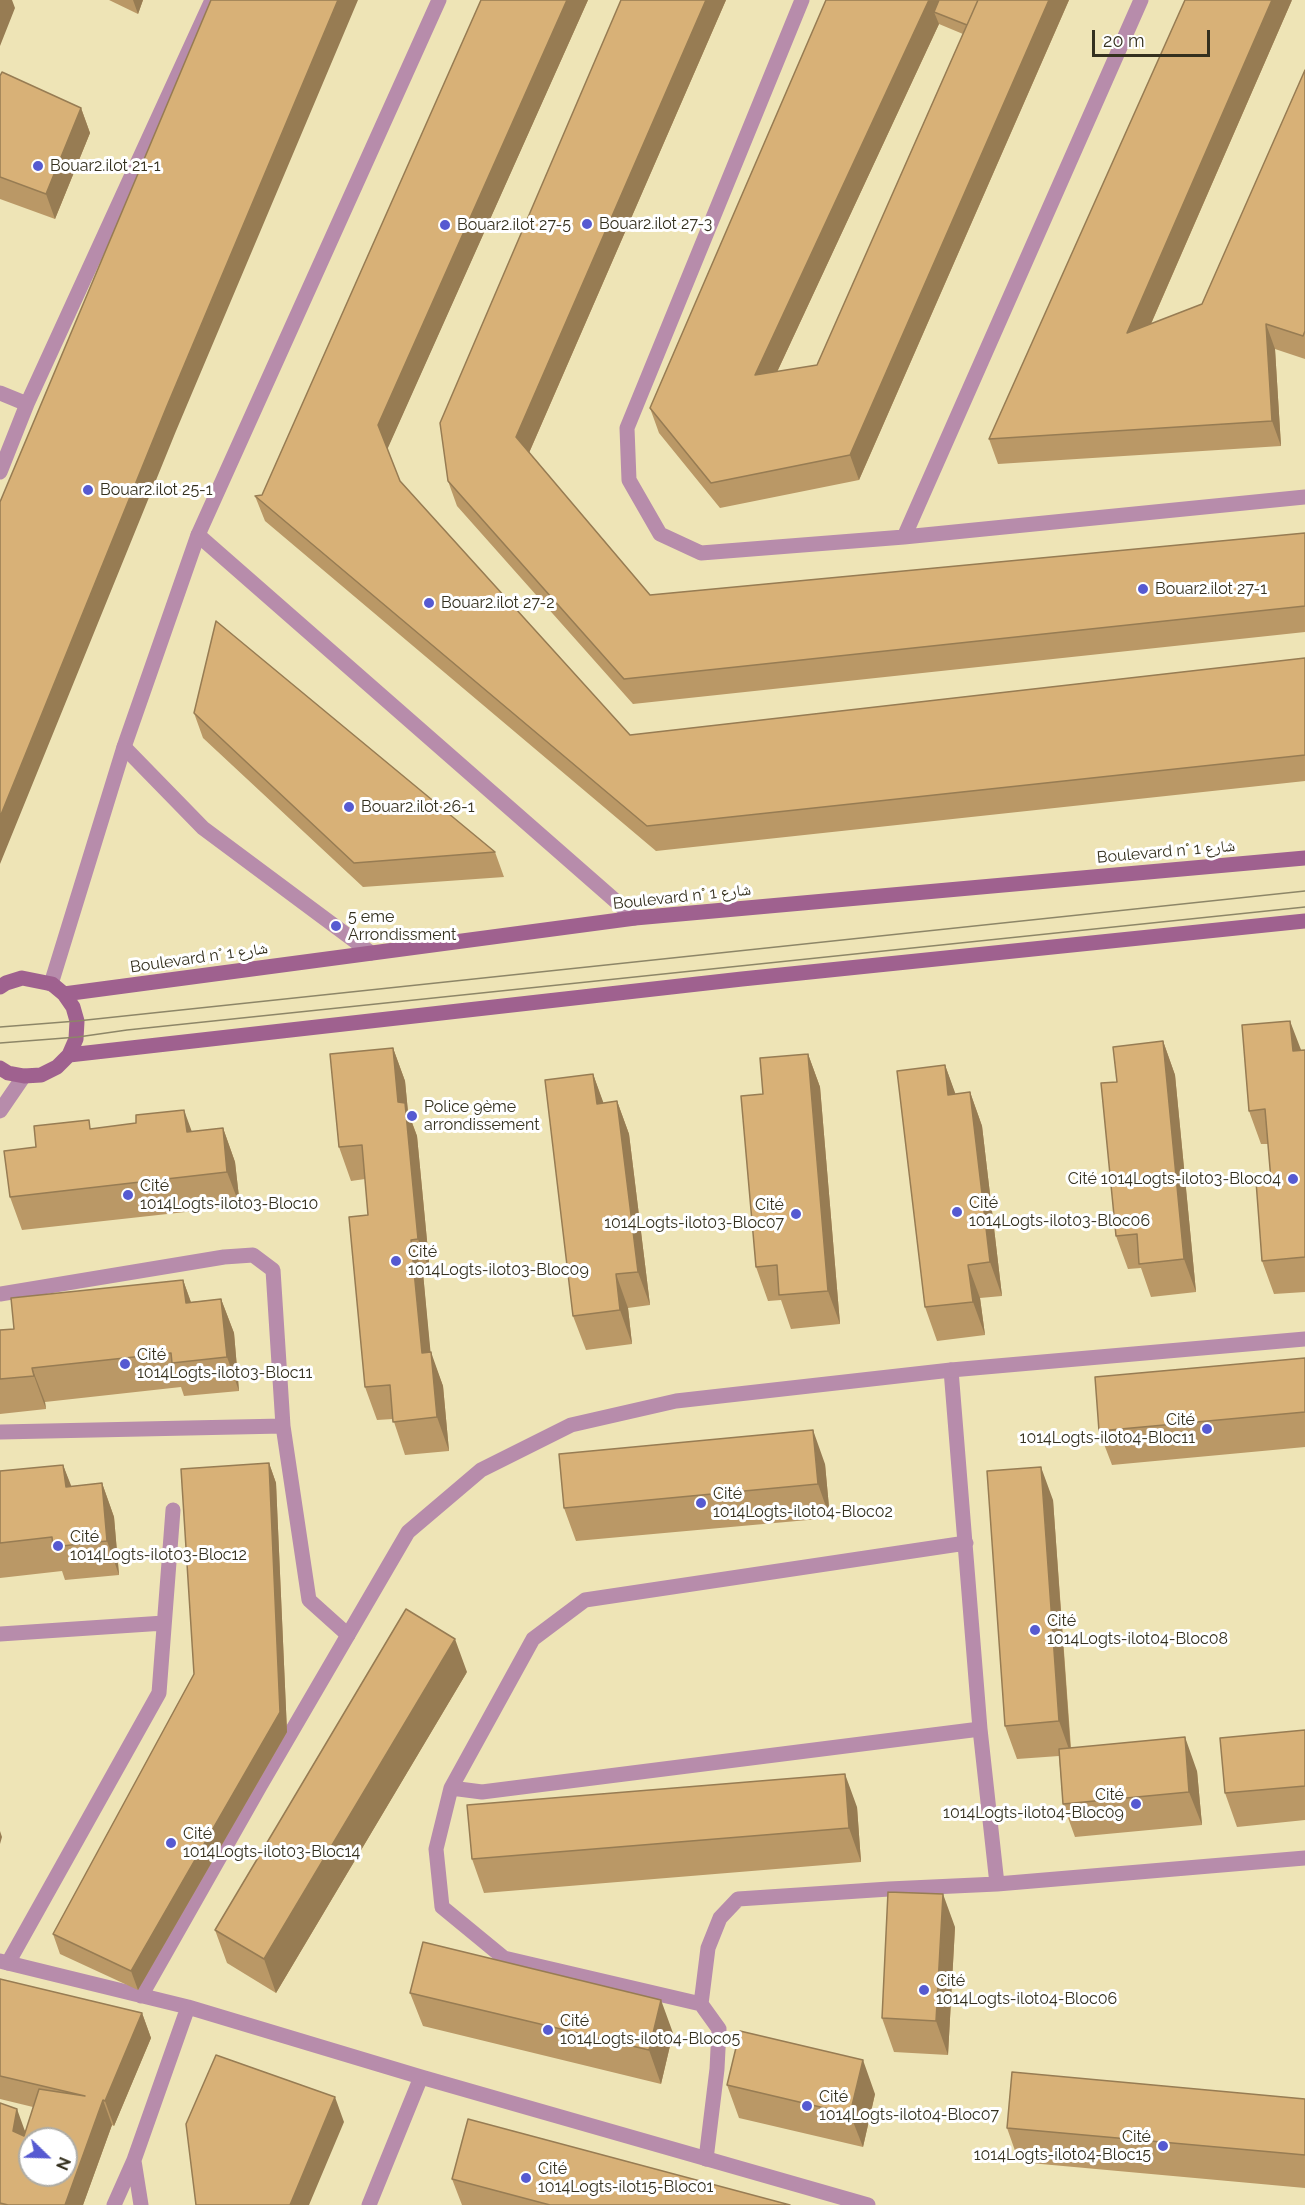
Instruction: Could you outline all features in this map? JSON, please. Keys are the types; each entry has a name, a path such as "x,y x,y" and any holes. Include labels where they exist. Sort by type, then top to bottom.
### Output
{"main road":[{"name":"Boulevard n° شارع 1","path":"64,994 635,918 1305,858"},
{"path":"69,1055 730,980 1305,921"},
{"path":"0,987 22,978 51,984 64,994 73,1007 77,1021 76,1039 69,1055 57,1067 41,1075 24,1076 8,1073 0,1068"}],"street":[{"path":"0,472 27,404 212,0"},
{"path":"51,984 124,747 198,535 439,0"},
{"path":"802,0 627,428 629,480 660,534 701,553 904,537 1305,497"},
{"path":"904,537 1141,0"},
{"path":"0,393 27,404"},
{"path":"198,535 635,918"},
{"path":"124,747 203,828 371,953"},
{"path":"0,1111 24,1076"},
{"path":"0,1294 224,1257 253,1255 273,1270 283,1426 309,1600 348,1635"},
{"path":"141,1996 408,1532 481,1470 571,1425 676,1401 951,1370 1305,1338"},
{"path":"951,1370 980,1729 997,1884"},
{"path":"0,1432 283,1426"},
{"path":"173,1510 159,1693 4,1962 188,2007 421,2077 868,2205"},
{"path":"706,2159 717,2069 719,2029 701,2004 504,1958 442,1907 436,1849 451,1788 532,1640 585,1600 966,1543"},
{"path":"0,1634 165,1623"},
{"path":"451,1788 482,1791 980,1729"},
{"path":"701,2004 708,1948 720,1918 738,1899 997,1884 1305,1858"},
{"path":"114,2205 134,2160 188,2007"},
{"path":"369,2205 421,2077"},
{"path":"134,2160 141,2205"}],"building":[{"name":"Bouar2.ilot 25-1","path":"211,0 338,0 167,406 0,817 0,502"},
{"path":"481,0 567,0 378,425 400,481 630,735 1305,658 1305,755 647,826 255,496 262,495"},
{"path":"621,0 706,0 516,437 650,595 1305,533 1305,606 624,679 448,481 440,423"},
{"path":"826,0 929,0 755,375 817,365 978,0 1049,0 850,455 711,483 650,408"},
{"path":"939,0 978,0 967,25 934,12"},
{"path":"1185,0 1272,0 1127,333 1202,304 1305,70 1305,331 1303,336 1266,324 1272,421 989,439"},
{"name":"Bouar2.ilot 21-1","path":"2,72 81,108 46,194 0,177 0,76"},
{"name":"Bouar2.ilot 26-1","path":"216,621 495,852 354,863 194,713"},
{"name":"Cité 1014Logts-ilot03-Bloc04","path":"1290,1021 1293,1051 1305,1050 1305,1257 1262,1261 1256,1181 1271,1180 1265,1109 1249,1111 1242,1025"},
{"path":"1163,1041 1184,1259 1139,1264 1137,1234 1116,1236 1101,1083 1117,1082 1113,1047"},
{"name":"Cité 1014Logts-ilot03-Bloc09","path":"393,1048 398,1102 405,1103 418,1239 411,1240 422,1353 431,1352 437,1417 393,1422 390,1385 365,1387 349,1217 368,1215 362,1145 339,1147 330,1054"},
{"name":"Cité 1014Logts-ilot03-Bloc07","path":"808,1054 828,1291 779,1295 777,1265 756,1267 741,1096 763,1094 760,1058"},
{"name":"Cité 1014Logts-ilot03-Bloc06","path":"945,1065 948,1095 970,1092 990,1262 968,1265 973,1302 925,1307 897,1071"},
{"path":"593,1074 597,1104 617,1101 638,1272 616,1274 620,1310 573,1316 545,1080"},
{"path":"184,1110 187,1132 223,1128 227,1172 10,1197 4,1151 36,1147 34,1126 89,1120 90,1129 136,1123 136,1115"},
{"path":"183,1280 186,1303 221,1299 227,1357 172,1363 171,1353 32,1368 34,1376 0,1379 0,1330 14,1329 11,1298"},
{"path":"1305,1358 1305,1412 1099,1431 1095,1377"},
{"path":"813,1430 818,1484 564,1508 559,1454"},
{"name":"Cité 1014Logts-ilot03-Bloc14","path":"269,1463 280,1712 131,1971 53,1934 194,1674 181,1469"},
{"path":"63,1465 66,1487 102,1483 107,1541 53,1547 52,1537 0,1543 0,1471"},
{"name":"Cité 1014Logts-ilot04-Bloc08","path":"1041,1467 1059,1721 1005,1726 987,1471"},
{"path":"406,1609 455,1639 264,1959 215,1930"},
{"path":"1305,1730 1305,1786 1225,1793 1220,1738"},
{"path":"1185,1737 1189,1792 1063,1804 1059,1749"},
{"path":"845,1774 849,1828 472,1859 467,1805"},
{"path":"888,1892 943,1894 936,2021 882,2018"},
{"path":"423,1942 661,2000 649,2050 410,1993"},
{"path":"0,1979 142,2013 105,2101 103,2100 78,2169 78,2127 27,2127 39,2089 85,2096 0,2076"},
{"path":"740,2031 863,2060 850,2114 727,2085"},
{"path":"216,2055 335,2097 290,2205 196,2205 186,2124"},
{"path":"1012,2072 1305,2099 1305,2155 1007,2128"},
{"path":"0,2103 17,2109 13,2131 18,2133 18,2187 72,2187 65,2205 0,2203"},
{"path":"468,2119 790,2205 550,2205 452,2179"}],"tram line":[{"path":"0,1027 77,1021 1305,891"},
{"path":"0,1043 78,1037 1305,907"}],"place":[{"name":"Bouar2.ilot 21-1","path":"38,166"},
{"name":"Bouar2.ilot 27-3","path":"587,224"},
{"name":"Bouar2.ilot 27-5","path":"445,225"},
{"name":"Bouar2.ilot 25-1","path":"88,490"},
{"name":"Bouar2.ilot 27-1","path":"1143,589"},
{"name":"Bouar2.ilot 27-2","path":"429,603"},
{"name":"Bouar2.ilot 26-1","path":"349,807"},
{"name":"5 eme Arrondissment","path":"336,926"},
{"name":"Police 9ème arrondissement","path":"412,1116"},
{"name":"Cité 1014Logts-ilot03-Bloc04","path":"1293,1179"},
{"name":"Cité 1014Logts-ilot03-Bloc10","path":"128,1195"},
{"name":"Cité 1014Logts-ilot03-Bloc06","path":"957,1212"},
{"name":"Cité 1014Logts-ilot03-Bloc07","path":"796,1214"},
{"name":"Cité 1014Logts-ilot03-Bloc09","path":"396,1261"},
{"name":"Cité 1014Logts-ilot03-Bloc11","path":"125,1364"},
{"name":"Cité 1014Logts-ilot04-Bloc11","path":"1207,1429"},
{"name":"Cité 1014Logts-ilot04-Bloc02","path":"701,1503"},
{"name":"Cité 1014Logts-ilot03-Bloc12","path":"58,1546"},
{"name":"Cité 1014Logts-ilot04-Bloc08","path":"1035,1630"},
{"name":"Cité 1014Logts-ilot04-Bloc09","path":"1136,1804"},
{"name":"Cité 1014Logts-ilot03-Bloc14","path":"171,1843"},
{"name":"Cité 1014Logts-ilot04-Bloc06","path":"924,1990"},
{"name":"Cité 1014Logts-ilot04-Bloc05","path":"548,2030"},
{"name":"Cité 1014Logts-ilot04-Bloc07","path":"807,2106"},
{"name":"Cité 1014Logts-ilot04-Bloc15","path":"1163,2146"},
{"name":"Cité 1014Logts-ilot15-Bloc01","path":"526,2178"}]}
